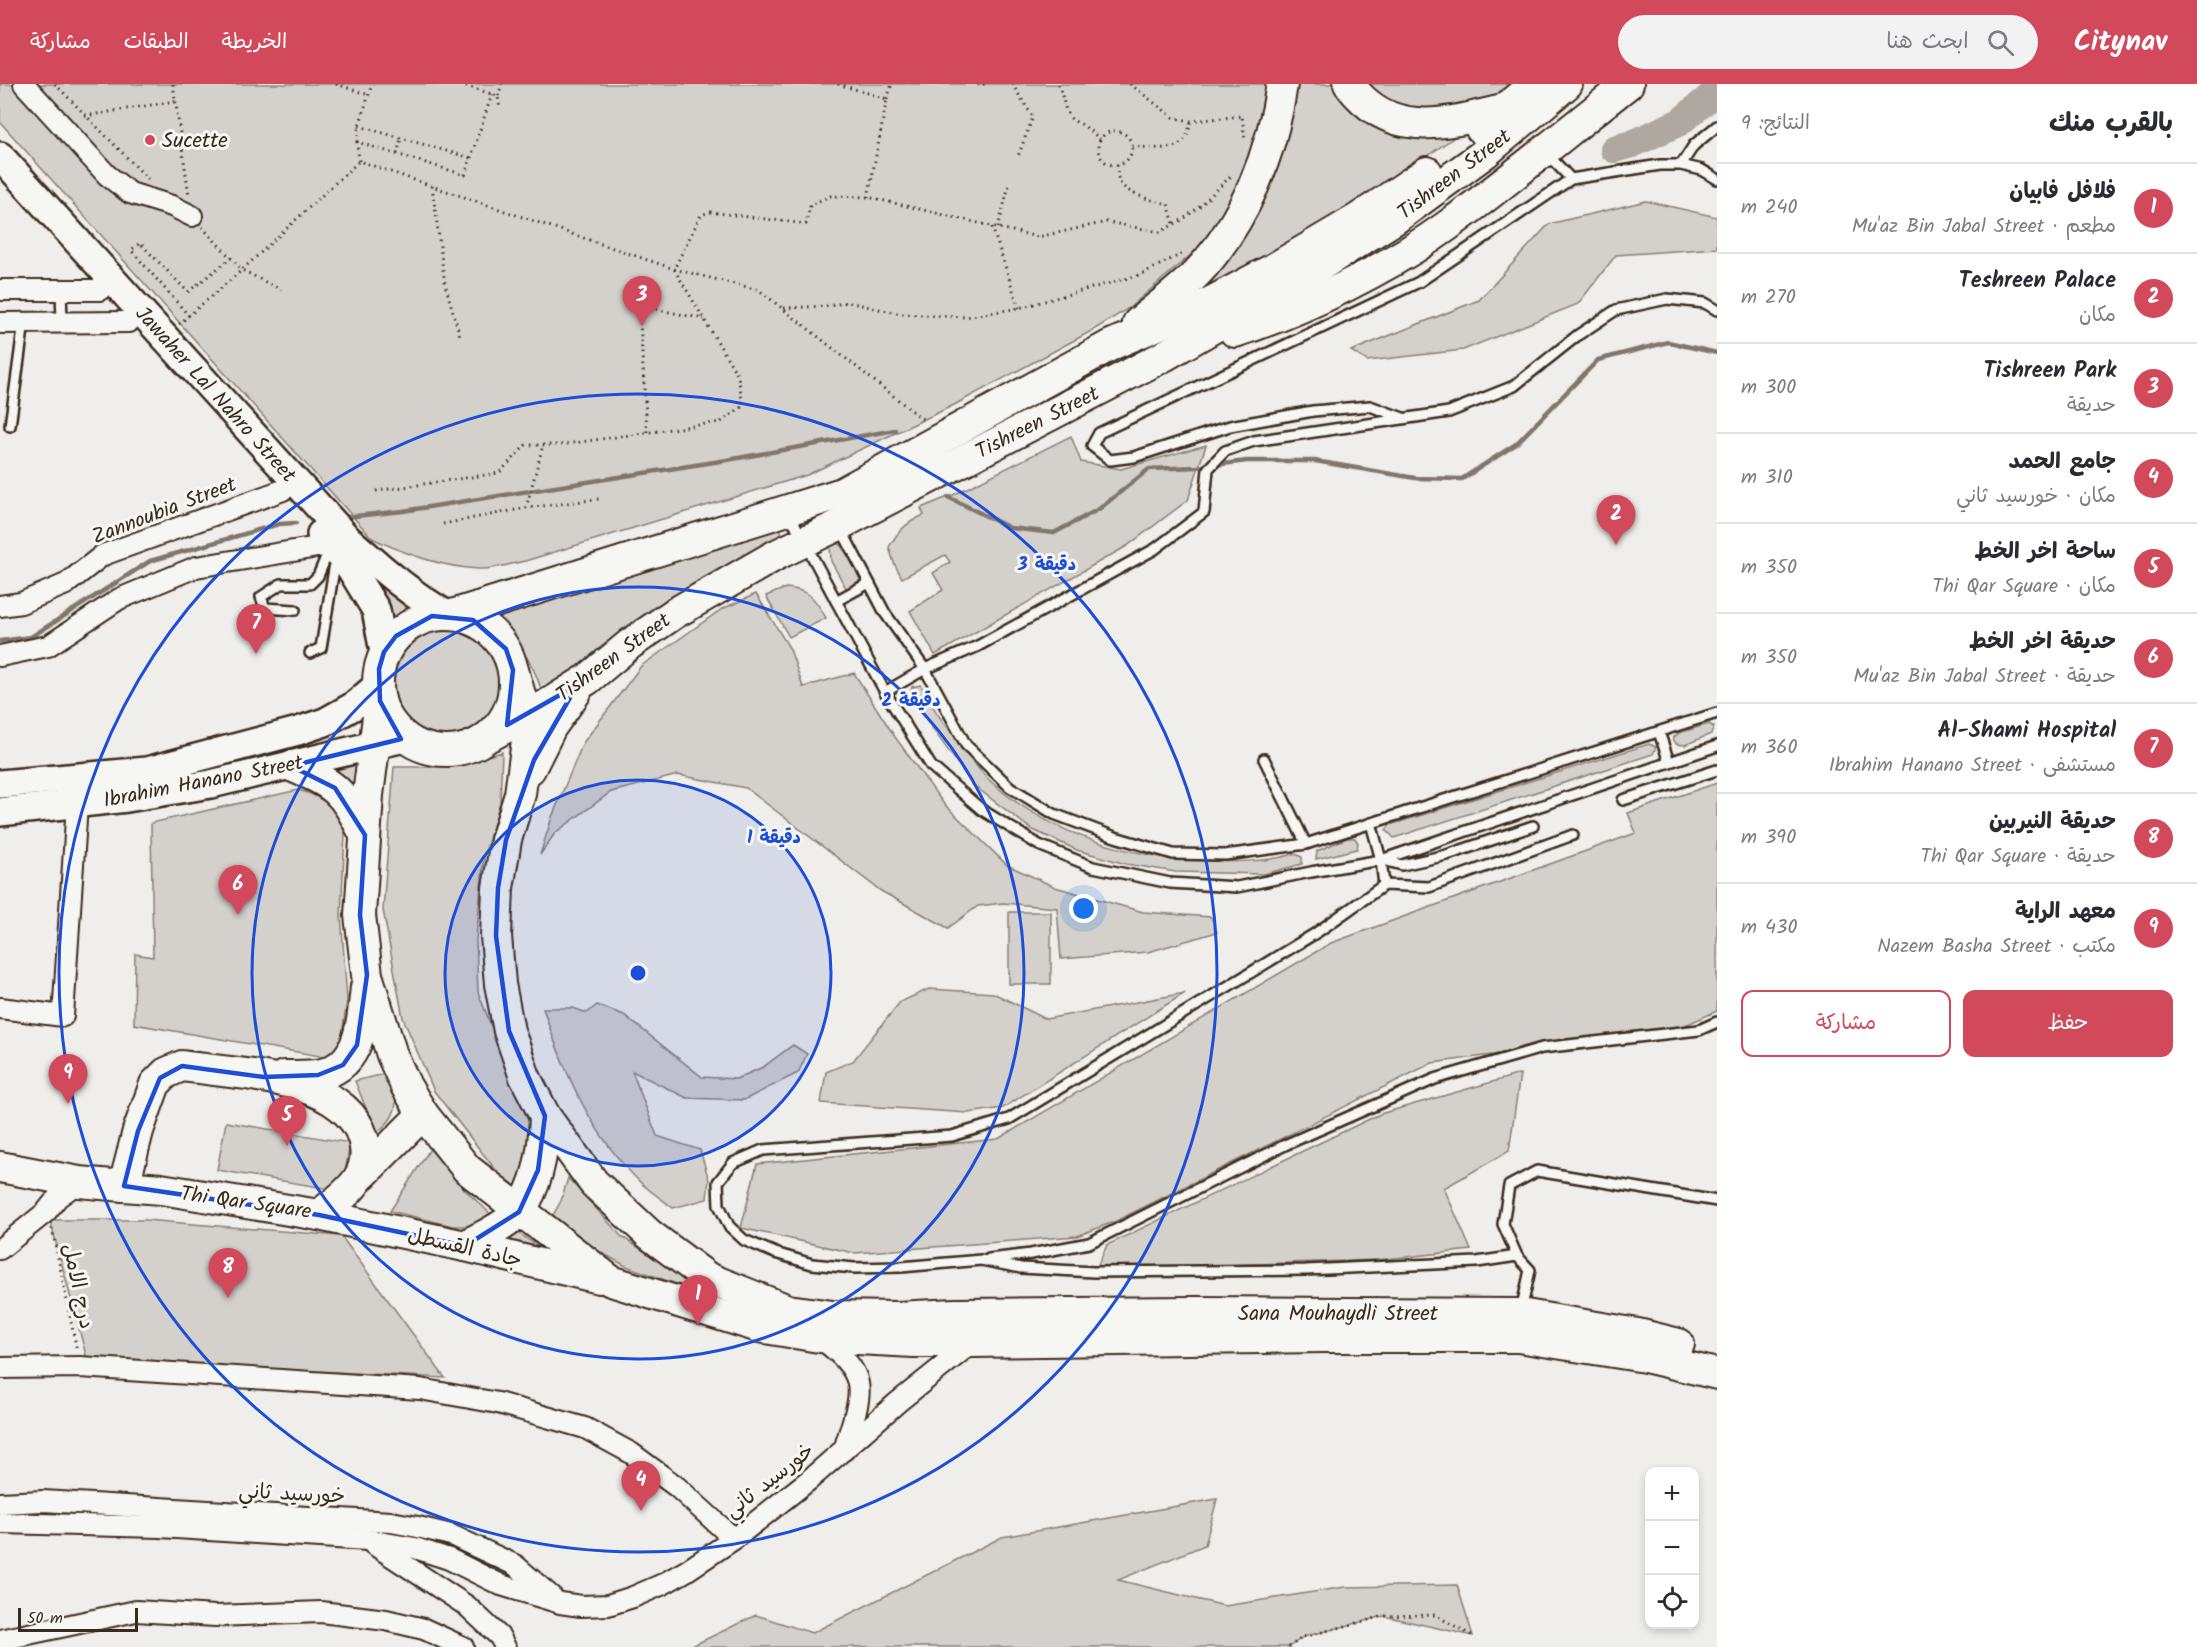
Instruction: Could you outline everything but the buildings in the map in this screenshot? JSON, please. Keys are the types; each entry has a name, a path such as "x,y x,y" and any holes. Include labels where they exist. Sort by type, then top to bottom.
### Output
{"main road":[{"path":"1111,345 1196,273 1226,236 1248,199 1266,152 1280,101 1282,84"},
{"path":"1348,84 1358,96 1387,116 1416,125 1449,123 1506,110"},
{"name":"Tishreen Street","path":"492,735 588,679 630,644 675,613 776,555 804,543 832,512 842,494 1111,345 1209,303 1273,269 1359,218 1434,168 1506,110 1534,84"},
{"name":"Tishreen Street","path":"449,615 788,511 832,512 1164,356 1313,270 1395,219 1485,153 1567,84"},
{"path":"1164,356 1251,327 1323,296 1398,257 1447,226 1628,84"},
{"name":"Jawaher Lal Nahro Street","path":"0,156 348,539 396,581 426,603 449,615"},
{"name":"Jawaher Lal Nahro Street","path":"0,180 283,490 349,566 376,610 384,652"},
{"path":"520,794 526,759 526,716 506,649 492,632 473,620 449,615 432,616 412,623 396,636 384,652 379,669 360,915 367,975 392,1055 406,1086 423,1114 467,1169 519,1212 611,1281"},
{"path":"378,694 385,715 393,728 404,738 421,747 439,752 458,751 476,745 492,735 503,721 511,705 515,687 513,670"},
{"path":"520,794 551,727 571,696 588,679"},
{"name":"Ibrahim Hanano Street","path":"0,784 147,771 325,722 378,694"},
{"name":"Ibrahim Hanano Street","path":"0,812 77,804 211,784 404,738"},
{"path":"291,766 335,788 350,804 365,835"},
{"name":"Sana Mouhaydli Street","path":"520,794 506,840 501,869 496,936 500,984 509,1031 525,1077 545,1116 594,1183 650,1235 708,1278 788,1310 833,1316 1193,1312 1520,1314 1638,1334 1717,1354"},
{"path":"264,1077 318,1075 343,1065 357,1045 362,1023 367,975"},
{"path":"124,1186 138,1131 155,1084 166,1073 182,1066 283,1081 320,1093 337,1102 350,1113 360,1127 364,1143 362,1175"},
{"name":"Thi Qar Square","path":"0,1167 79,1182 161,1190 319,1215 353,1187 362,1175 423,1114"},
{"path":"465,1246 519,1212 538,1170 544,1146 545,1116"},
{"name":"جادة القسطل","path":"319,1215 465,1246 611,1281 759,1327 819,1337"},
{"name":"Sana Mouhaydli Street","path":"819,1337 915,1342 1518,1337 1645,1357 1717,1374"}],"street":[{"path":"24,84 107,175 130,193 163,203 192,216"},
{"path":"0,290 100,290"},
{"path":"0,322 129,322"},
{"name":"Zannoubia Street","path":"0,606 21,603 66,584 103,555 283,490"},
{"path":"0,656 48,646 119,599 196,567 333,548"},
{"path":"0,1008 63,1016 77,804"},
{"path":"0,1250 46,1212 58,1197 79,1182"},
{"name":"خورسيد ثاني","path":"819,1337 851,1365 858,1384 860,1403 843,1452"},
{"name":"خورسيد ثاني","path":"0,1523 160,1527 368,1540 415,1548 437,1555 501,1585 560,1603 581,1606 608,1605 633,1597 686,1571 734,1539 843,1452 898,1402 972,1342"},
{"path":"0,1368 80,1367 420,1389 498,1403 585,1428 631,1453 677,1487 734,1539"},
{"name":"خورسيد ثاني","path":"0,1503 43,1501 391,1522 451,1535 515,1566 560,1603"},
{"path":"368,1540 467,1606 500,1637 505,1647"},
{"path":"0,1640 136,1611 215,1616 321,1612 395,1622 424,1629 463,1647"}],"lane":[{"path":"1681,165 1694,145 1717,126"},
{"path":"1544,151 1571,179"},
{"path":"1403,418 1370,406 1313,411 1230,426 1134,457 1110,460 1092,446 1099,433 1419,282 1571,179 1660,165 1681,165 1702,170 1717,179"},
{"path":"61,290 62,322"},
{"path":"885,692 925,669 978,646 1155,549 1204,512 1208,469 1225,451 1254,441 1449,412 1514,386 1578,335 1616,310 1667,299 1705,303 1717,310"},
{"path":"10,426 24,322"},
{"path":"788,511 885,692 931,766 982,810 1039,845 1093,867 1170,883 1238,887 1381,860 1717,746"},
{"path":"832,512 885,613 925,669 966,745 1010,787 1054,814 1115,837 1173,854 1225,855 1306,844 1717,712"},
{"path":"295,610 265,608 261,597 281,584 310,584 318,576 333,548"},
{"path":"310,653 321,648 333,548"},
{"path":"836,601 869,583"},
{"path":"1659,732 1669,762"},
{"path":"1264,759 1306,844"},
{"path":"1623,800 1717,770"},
{"path":"1371,823 1381,860 1384,885"},
{"path":"1381,860 1402,864 1447,855 1533,826"},
{"path":"1573,835 1430,887 1384,885 1316,933 1009,1119 952,1136 763,1150 732,1163 718,1182 719,1205 729,1226 744,1240 775,1253 813,1264 854,1268 901,1267 1031,1254 1089,1243 1287,1144 1435,1079 1542,1048 1699,1030 1717,1022"},
{"path":"1520,1314 1530,1270 1517,1256 1503,1224 1509,1186 1537,1171 1717,1201"},
{"path":"981,1260 1021,1268 1094,1272 1171,1272 1306,1270 1477,1262 1517,1256"}],"path":[{"path":"55,84 145,175 163,203"},
{"path":"173,84 192,216 242,270 281,290"},
{"path":"336,84 369,95"},
{"path":"359,161 357,142 359,126 372,84"},
{"path":"460,84 498,96"},
{"path":"500,84 498,96 500,109"},
{"path":"838,84 887,99"},
{"path":"868,197 892,84"},
{"path":"977,84 988,84"},
{"path":"1012,84 1033,117 1017,159"},
{"path":"1059,84 1066,111 1071,120 1083,125 1101,139"},
{"path":"1130,84 1174,118 1191,121 1242,116 1245,145"},
{"path":"357,142 465,176 492,94"},
{"path":"85,116 176,101"},
{"path":"1132,146 1174,147 1186,138 1191,121"},
{"path":"359,126 471,159"},
{"path":"1118,131 1127,136 1132,146 1127,161 1117,165 1101,158 1098,147 1101,139 1107,133 1118,131"},
{"path":"397,154 401,138"},
{"path":"359,161 674,269 759,290 903,403"},
{"path":"196,309 242,270 359,161"},
{"path":"1117,165 1118,179 1123,186 1144,199 1168,204 1174,224"},
{"path":"674,269 701,215 710,212 806,224 810,205 830,196 868,197 1038,237 1107,222 1160,232 1199,207 1239,167 1236,177"},
{"path":"998,228 1009,185"},
{"path":"432,186 445,284 460,336"},
{"path":"992,226 1019,308"},
{"path":"189,315 131,250 140,243 189,292 231,258"},
{"path":"782,308 828,306 848,302 901,314 966,317 1019,308 1139,275 1185,252"},
{"path":"376,491 499,473 526,445 560,445 721,422 743,406 738,376 674,269"},
{"path":"647,432 639,306 705,319"},
{"path":"526,508 543,444"},
{"path":"442,524 526,508 599,499"},
{"name":"درج الامل","path":"46,1212 50,1220 80,1367"},
{"path":"1289,1647 1303,1636 1384,1616 1435,1615 1473,1636"}],"highlighted area":[{"path":"432,616 473,620 506,649 513,670 507,725 588,679 571,696 534,760 506,840 498,888 496,936 509,1031 545,1116 538,1170 519,1212 465,1246 319,1215 124,1186 138,1131 160,1078 182,1066 264,1077 318,1075 343,1065 357,1045 367,975 360,915 365,835 335,788 291,766 401,739 380,701 379,669 384,652 396,636"}],"shaded area":[{"path":"0,84 1271,84 1255,148 1218,227 1193,253 1129,308 1095,329 954,405 807,475 525,561 484,569 437,563 372,538 0,122"},
{"path":"1292,84 1339,84 1463,131 1366,199 1189,299"},
{"path":"1362,84 1520,84 1507,96 1419,118"},
{"path":"1646,201 1717,217 1717,248 1616,255 1578,304 1463,350 1367,361 1351,351 1479,300 1549,224"},
{"path":"1071,436 1081,462 1121,469 1206,445 1188,500 1127,546 935,655 910,611 943,590 933,573 950,562 945,555 902,578 889,547 892,541 908,524 924,515 921,508 953,495"},
{"path":"780,528 782,534 780,541 554,688 541,689 533,668 522,651 495,619"},
{"path":"838,542 862,579 854,588 846,588 831,561 830,545"},
{"path":"371,575 417,606 403,612 393,625"},
{"path":"786,588 810,596 826,618 789,637 766,596"},
{"path":"756,594 790,649 803,687 854,673 895,737 943,803 1007,865 1055,887 1143,912 1211,917 1217,932 1148,952 1061,959 1057,908 1003,903 978,906 948,928 881,891 746,788 678,775 611,792 555,833 540,855 552,817 583,743 641,666 722,609"},
{"path":"448,630 469,634 486,646 498,663 502,684 498,705 486,722 469,734 448,738 427,734 410,722 398,705 394,684 398,663 410,646 427,634"},
{"path":"920,685 941,720 987,778 1010,798 1062,828 1119,848 1149,855 1179,859 1231,861 1263,860 1295,854 1302,857 1302,864 1264,874 1176,872 1126,864 1077,850 1031,829 973,785 912,700 910,693 912,687"},
{"path":"1709,724 1714,727 1711,734 1685,745 1676,744 1673,738 1679,733"},
{"path":"1649,744 1656,747 1653,754 1394,838 1386,830 1390,825"},
{"path":"502,752 500,803 484,856 476,940 478,992 535,1139 526,1181 509,1187 434,1091 403,1018 383,910 394,767 448,767"},
{"path":"359,764 359,790 342,776 321,768"},
{"path":"1717,783 1717,1011 1672,1031 1432,1063 1116,1221 1077,1236 854,1253 741,1228 757,1164 998,1139 1331,943 1636,833 1628,813"},
{"path":"298,790 328,804 338,817 345,834 341,914 347,1000 340,1048 326,1057 134,1024 135,954 153,957 151,823"},
{"path":"1347,838 1355,838 1358,843 1357,849 1316,859 1317,851"},
{"path":"1009,912 1051,912 1051,984 1009,984"},
{"path":"929,989 993,993 1046,1019 1185,993 1003,1108 968,1113 821,1103 826,1072 853,1061 900,1002"},
{"path":"597,1005 624,1015 702,1077 736,1079 763,1067 793,1045 807,1054 798,1073 744,1100 687,1098 632,1071 657,1136 700,1150 709,1180 707,1199 673,1208 653,1193 623,1164 581,1101 560,1056 543,1008 573,1008 587,1013"},
{"path":"389,1073 396,1106 390,1119 376,1133 355,1081"},
{"path":"1520,1074 1509,1151 1444,1188 1471,1250 1377,1260 1097,1267 1107,1245 1380,1114"},
{"path":"226,1122 350,1143 342,1191 217,1170"},
{"path":"430,1149 465,1190 496,1219 477,1226 453,1226 390,1211"},
{"path":"568,1178 622,1237 688,1279 733,1300 696,1291 626,1266 548,1224 561,1201"},
{"path":"50,1220 145,1220 341,1236 445,1378 87,1359"},
{"path":"517,1232 547,1253 497,1240"},
{"path":"1217,1499 1205,1545 1118,1580 1225,1606 1345,1587 1457,1585 1473,1636 1384,1616 1303,1637 1289,1647 690,1647 756,1615 812,1633 1002,1537"}],"waterway":[{"path":"1614,149 1632,144 1680,122 1717,91"},
{"path":"948,497 1010,528 1054,533 1099,509 1149,469 1198,467 1247,461 1315,461 1415,478 1462,479 1516,444 1598,360 1668,342 1717,353"},
{"path":"346,517 403,511 727,460 895,430"},
{"path":"0,641 31,637 150,561 279,524 296,523"}],"place":[{"name":"Sucette","path":"150,140"},
{"name":"Tishreen Park","path":"642,326"},
{"name":"Teshreen Palace","path":"1616,545"},
{"name":"Al-Shami Hospital","path":"256,654"},
{"name":"حديقة اخر الخط","path":"238,915"},
{"name":"معهد الراية","path":"68,1104"},
{"name":"ساحة اخر الخط","path":"287,1146"},
{"name":"حديقة النيربين","path":"228,1298"},
{"name":"فلافل فابيان","path":"698,1325"},
{"name":"جامع الحمد","path":"641,1511"}]}
